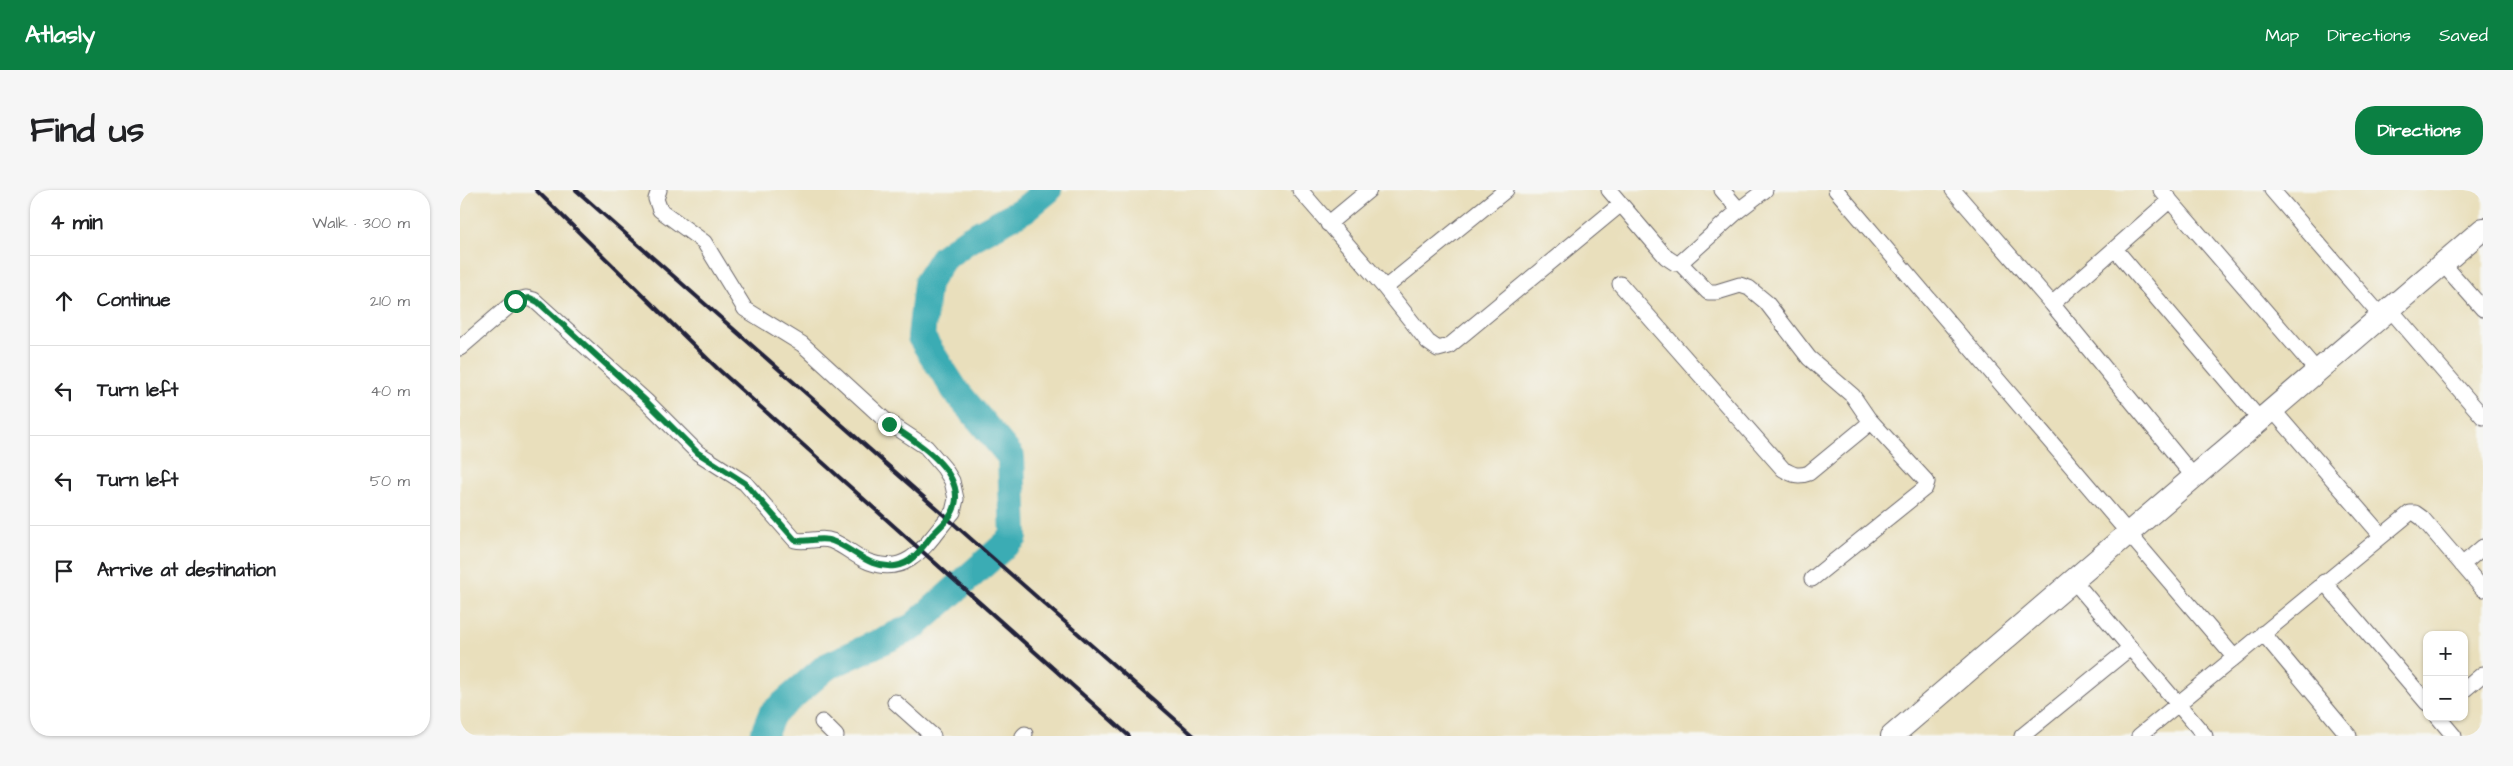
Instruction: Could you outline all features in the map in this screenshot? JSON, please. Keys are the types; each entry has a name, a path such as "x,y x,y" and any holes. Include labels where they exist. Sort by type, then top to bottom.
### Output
{"street":[{"path":"460,348 515,301 526,298 534,300 646,401 698,453 745,483 795,540 831,540 861,558 881,565 902,564 913,558 953,512 955,505 954,487 944,468 926,447 885,420 802,344 743,307 704,242 660,210 656,199 659,190"},
{"path":"1300,190 1434,348 1444,348 1621,204"},
{"path":"1328,224 1369,190"},
{"path":"1385,288 1506,190"},
{"path":"1609,190 1666,257 1675,263 1680,263 1708,292 1717,292 1740,285 1749,288 1757,294 1809,358 1853,396 1871,422 1925,479 1927,485 1812,578"},
{"path":"1722,190 1739,210"},
{"path":"1680,263 1739,210 1766,190"},
{"path":"1836,190 2127,534 2234,657"},
{"path":"1953,190 2052,304 2194,477"},
{"path":"2272,190 2483,417"},
{"path":"2052,304 2115,249 2166,195 2318,371"},
{"path":"1892,736 2483,229"},
{"path":"2115,249 2266,415 2381,535"},
{"path":"2443,264 2483,309"},
{"path":"1620,284 1783,470 1792,475 1801,476 1808,473 1871,422"},
{"path":"2138,736 2404,516 2416,513 2483,590"},
{"path":"2462,565 2483,547"},
{"path":"2073,580 2205,736"},
{"path":"2324,582 2423,698"},
{"path":"2263,633 2349,736"},
{"path":"2022,736 2130,648"},
{"path":"2468,687 2482,677"},
{"path":"895,702 933,736"},
{"path":"2441,721 2454,736"},
{"path":"822,722 836,736"}],"waterway":[{"path":"763,736 772,714 826,667 913,627 1014,537 1011,457 955,390 921,337 927,283 943,258 968,240 1025,209 1048,190"}],"railway":[{"path":"536,190 718,369 1129,736"},
{"path":"576,190 1194,736"}],"route":[{"path":"515,301 522,298 530,298 538,302 670,423 702,457 730,472 745,483 760,497 795,540 801,542 831,540 868,561 892,566 902,564 913,558 953,512 956,499 954,487 948,474 935,457 926,447 889,424"}]}
